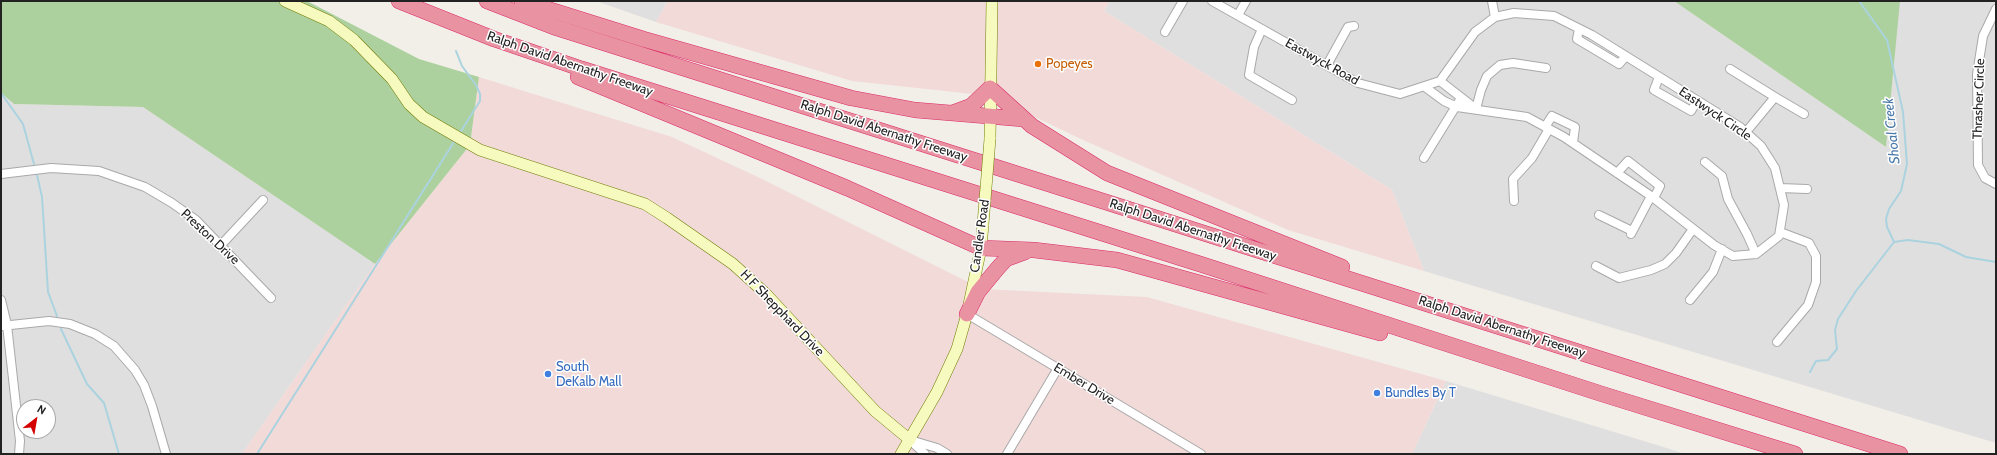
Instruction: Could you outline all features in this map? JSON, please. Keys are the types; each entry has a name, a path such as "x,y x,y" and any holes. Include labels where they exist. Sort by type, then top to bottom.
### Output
{"highway":[{"name":"Ralph David Abernathy Freeway","path":"399,1 450,22 582,69 1795,454"},
{"name":"Ralph David Abernathy Freeway","path":"487,1 554,27 1900,454"},
{"path":"522,1 643,39 851,98 915,110 1023,119"},
{"path":"450,22 564,72 847,188 980,248 1034,250 1117,260 1602,394"},
{"path":"952,113 971,106 990,88 1023,119 1107,172 1308,254 1493,324"},
{"path":"967,314 978,292 1006,259 1017,254 1034,250"}],"street":[{"name":"H F Shepphard Drive","path":"285,1 329,21 354,40 392,79 409,104 423,117 480,150 645,204 733,264 766,294 875,411 910,440"},
{"name":"Candler Road","path":"901,454 947,372 957,349 967,314 980,248 990,139 989,116 992,1"},
{"path":"1165,32 1183,1"},
{"name":"Eastwyck Road","path":"1212,1 1358,84 1400,94 1440,81"},
{"path":"1238,15 1246,1"},
{"path":"1476,109 1440,81 1474,32 1496,17 1492,1"},
{"name":"Thrasher Circle","path":"1996,9 1983,36 1977,74 1978,165 1985,178 1996,184"},
{"name":"Eastwyck Circle","path":"1496,17 1514,13 1554,16 1579,28 1578,39 1619,64 1626,56 1746,132 1761,146 1775,168 1784,205 1780,232"},
{"path":"1327,65 1348,27 1354,26"},
{"path":"1262,29 1254,47 1249,75 1292,100"},
{"path":"1476,109 1481,90 1487,76 1500,65 1513,63 1546,68"},
{"path":"1730,69 1804,114"},
{"path":"1659,77 1654,90 1691,111 1697,101"},
{"path":"1425,87 1444,101 1457,107 1527,117 1574,143 1652,197 1693,229 1734,256 1756,254 1779,236 1780,232 1809,243 1816,256 1816,282 1808,305 1777,342"},
{"path":"1746,132 1775,97"},
{"path":"1424,158 1457,107 1461,98"},
{"path":"1514,201 1513,179 1532,158 1552,116 1575,127 1574,143"},
{"path":"1599,215 1632,232 1660,186 1628,161 1617,173"},
{"path":"1704,162 1722,176 1728,199 1756,254"},
{"name":"Preston Drive","path":"1,174 52,168 99,171 145,187 166,199 196,220 271,298"},
{"path":"1780,188 1807,189"},
{"path":"221,245 263,200"},
{"path":"1596,266 1619,278 1651,270 1665,264 1676,253 1693,229"},
{"path":"1690,300 1713,272 1722,249"},
{"path":"1,300 20,441 18,454"},
{"name":"Ember Drive","path":"967,314 1201,454"},
{"path":"4,325 49,321 70,324 95,334 114,346 135,370 144,385 152,406 166,454"},
{"path":"1007,454 1058,368"},
{"path":"910,440 925,454"},
{"path":"910,440 937,448 947,454"}],"shaded area":[{"path":"596,1 668,1 656,22"},
{"path":"668,1 1109,1 1104,11 1392,190 1424,271 1288,230 1083,140 991,96 852,81 656,22"},
{"path":"1109,1 1674,1 1886,147 1899,2 1996,1 1996,443 1424,271 1392,190 1104,11"},
{"path":"479,77 672,137 760,178 982,289 1147,297 1446,381 1412,454 242,454 375,264 470,145"},
{"path":"1,93 14,104 143,107 375,264 242,454 1,454"},
{"path":"1446,381 1657,445 1685,454 1412,454"}],"green space":[{"path":"1,1 307,1 419,59 479,77 470,145 375,264 143,107 14,104 1,93"},
{"path":"1674,1 1900,1 1886,147"}],"waterway":[{"name":"Shoal Creek","path":"1859,1 1887,40 1903,112 1907,164 1901,191 1889,209 1886,219 1887,227 1894,242"},
{"path":"456,51 462,66 476,85 480,94 480,101 461,131"},
{"path":"1,93 23,124 34,164"},
{"path":"257,454 454,142"},
{"path":"37,175 42,197 48,292 57,316"},
{"path":"1894,242 1908,240 1939,244 1966,257 1996,262"},
{"name":"Shoal Creek","path":"1810,372 1816,361 1828,360 1837,349 1835,330 1838,319 1856,291 1894,242"},
{"path":"61,329 87,384 104,403 119,454"}],"place":[{"name":"Popeyes","path":"1038,64"},
{"name":"South DeKalb Mall","path":"548,374"},
{"name":"Bundles By T","path":"1377,393"}]}
